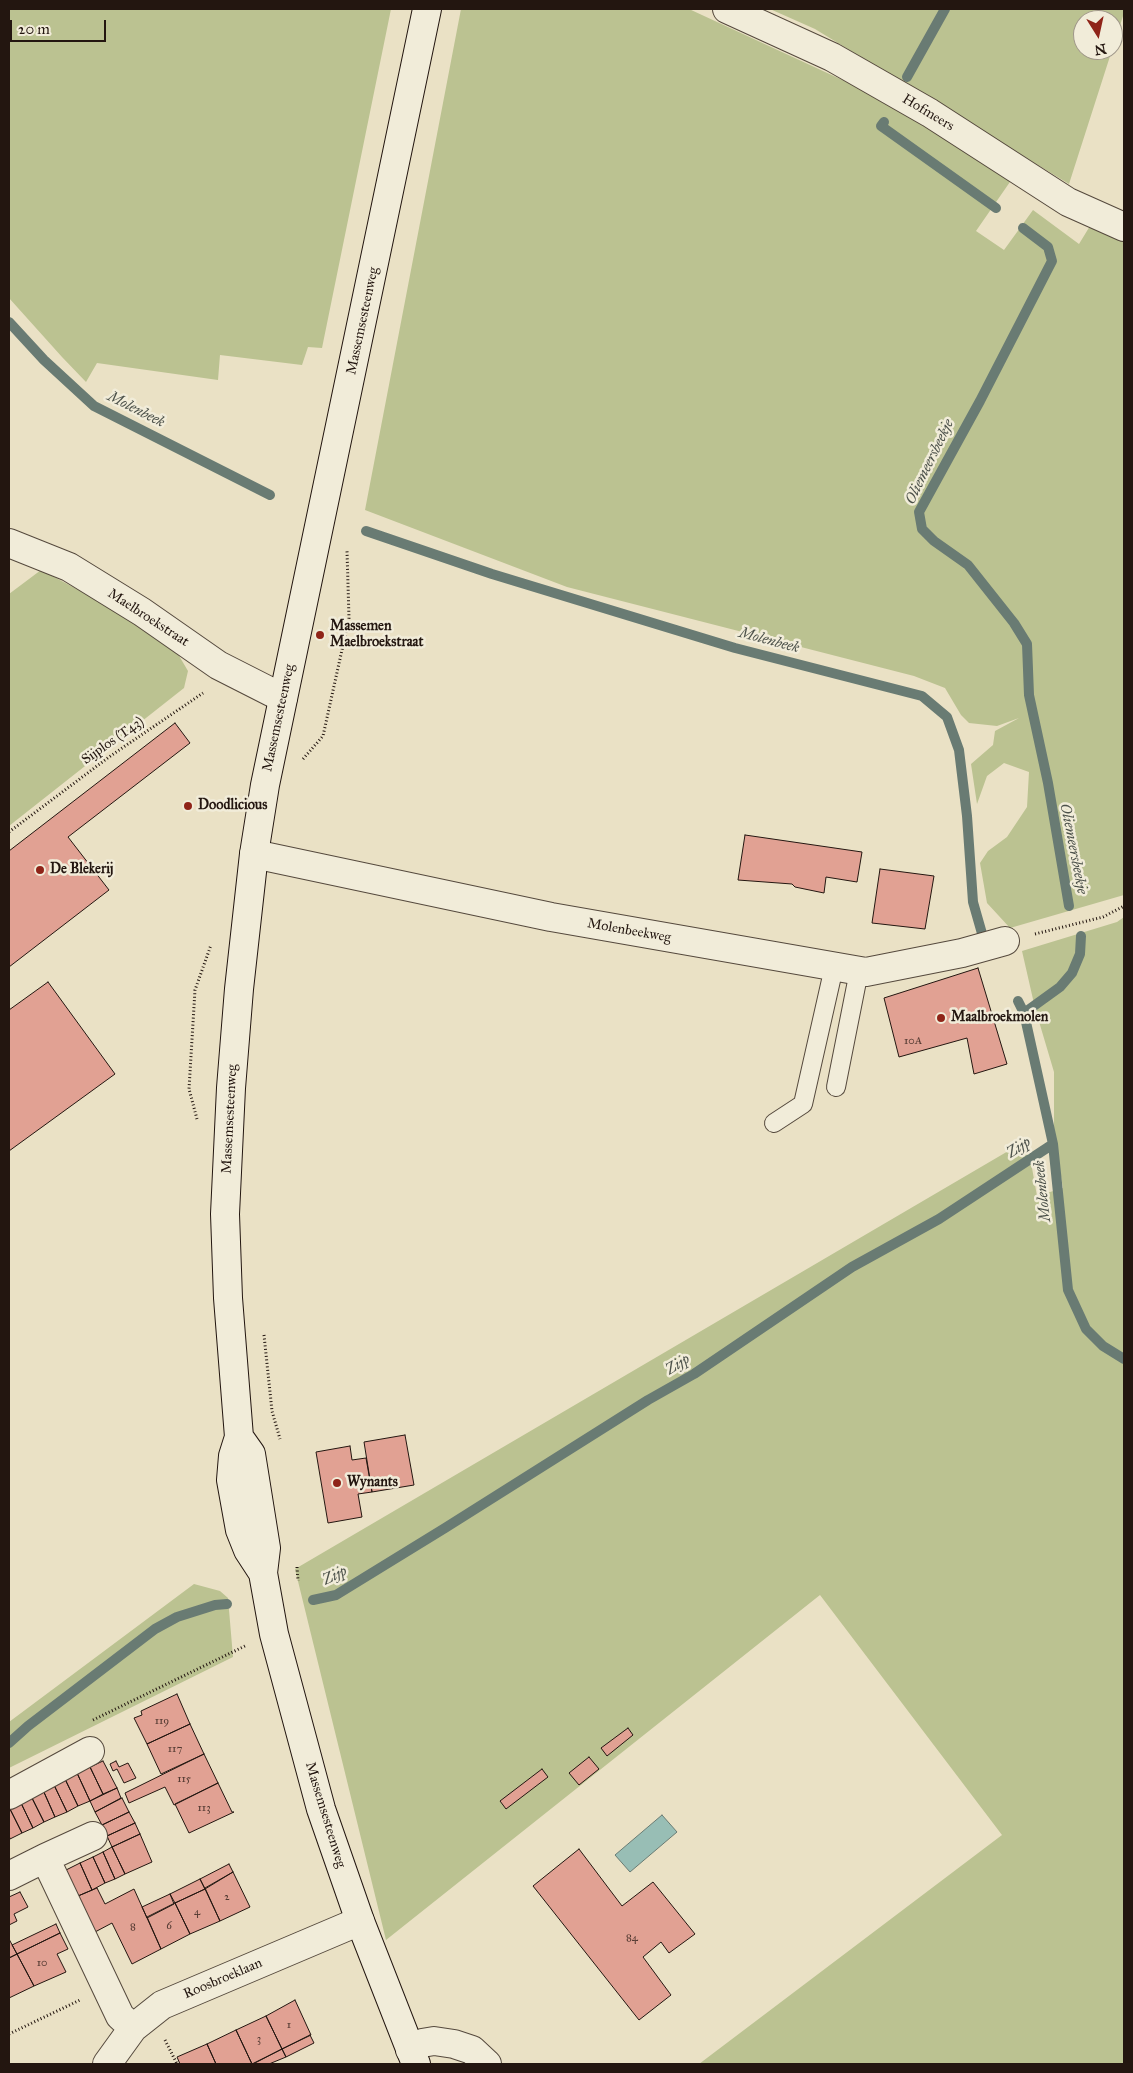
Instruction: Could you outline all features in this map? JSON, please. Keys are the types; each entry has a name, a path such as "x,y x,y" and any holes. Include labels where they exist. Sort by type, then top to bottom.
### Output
{"street":[{"name":"Massemsesteenweg","path":"413,2057 360,1921 321,1809 274,1634 263,1573 266,1548 251,1454 239,1437 228,1298 225,1214 232,1078 254,854 265,785 427,9"},
{"name":"Hofmeers","path":"727,9 832,57 930,113 1068,202 1124,227"},
{"name":"Maelbroekstraat","path":"9,543 69,568 142,612 218,665 283,698"},
{"name":"Molenbeekweg","path":"254,854 532,913 866,972 962,953 1005,941"},
{"path":"9,1795 90,1751"},
{"path":"9,1876 93,1836"},
{"path":"44,1858 120,2016 133,2028"},
{"name":"Roosbroeklaan","path":"107,2064 133,2028 162,2005 360,1921"},
{"name":"Massemsesteenweg","path":"413,2057 422,2044 434,2041 454,2044 472,2050 487,2064"}],"lane":[{"path":"836,1087 846,969"},
{"path":"774,1123 803,1104 846,969"}],"path":[{"path":"300,762 323,736 349,618 347,551"},
{"name":"Sijplos (T43)","path":"9,832 109,756 233,673"},
{"path":"1005,941 1103,917 1124,906"},
{"path":"198,1121 188,1089 194,990 211,944"},
{"path":"264,1334 272,1411 281,1444"},
{"path":"296,1558 298,1585"},
{"path":"246,1635 250,1654"},
{"path":"90,1751 83,1726 248,1645"},
{"path":"9,2034 106,1987"}],"green space":[{"path":"9,9 391,9 322,348 308,347 302,365 220,355 218,380 97,363 86,382 62,357 9,298"},
{"path":"461,9 689,9 864,90 1012,179 976,231 1004,250 1033,210 1079,244 1090,226 1124,240 1124,895 1010,928 987,903 980,863 988,851 1007,837 1027,807 1029,772 1004,763 987,776 977,804 971,764 993,745 995,731 1019,718 997,726 969,723 961,715 945,688 914,676 567,587 365,510"},
{"path":"770,9 1124,9 1123,16 1123,10 1073,10 1073,60 1109,60 1069,184 815,29"},
{"path":"41,570 120,612 178,654 188,671 184,688 9,826 9,594"},
{"path":"1124,917 1124,2064 699,2064 1002,1835 820,1595 386,1940 295,1569 1027,1140 1037,1196 1063,1188 1054,1136 1054,1072 1035,1008 1022,951 1117,922"},
{"path":"194,1584 220,1591 228,1598 233,1657 9,1768 9,1722"}],"water":[{"path":"662,1815 677,1832 630,1872 615,1855"}],"building":[{"path":"175,723 190,743 68,837 109,890 9,967 9,851"},
{"path":"745,835 862,852 857,882 826,877 824,893 795,887 792,884 738,880"},
{"path":"880,869 934,876 925,929 872,923"},
{"name":"Maalbroekmolen","path":"978,968 1007,1064 974,1074 967,1038 899,1057 884,998"},
{"path":"48,982 115,1074 9,1151 9,1010"},
{"path":"405,1435 414,1485 372,1492 364,1442"},
{"path":"350,1446 352,1460 366,1458 372,1492 358,1494 362,1517 328,1523 316,1452"},
{"path":"177,1694 190,1724 147,1744 134,1718 142,1715 141,1711"},
{"path":"190,1724 204,1754 161,1774 147,1744"},
{"path":"628,1728 633,1735 607,1756 601,1748"},
{"path":"204,1754 218,1783 174,1805 165,1787 129,1803 125,1793"},
{"path":"589,1757 599,1769 579,1785 569,1773"},
{"path":"103,1761 117,1788 103,1794 90,1767"},
{"path":"116,1761 119,1767 128,1763 136,1778 124,1783 117,1769 113,1771 110,1764"},
{"path":"90,1767 103,1794 90,1801 77,1773"},
{"path":"542,1769 548,1777 506,1809 500,1801"},
{"path":"77,1773 90,1801 78,1806 65,1779"},
{"path":"65,1779 78,1806 67,1812 54,1785"},
{"path":"218,1783 232,1812 234,1812 189,1833 175,1804"},
{"path":"54,1785 67,1812 55,1817 43,1790"},
{"path":"117,1788 121,1798 95,1812 90,1801"},
{"path":"43,1790 55,1817 44,1822 31,1796"},
{"path":"31,1796 44,1822 33,1828 20,1801"},
{"path":"122,1798 129,1812 102,1825 95,1812"},
{"path":"20,1801 33,1828 22,1833 9,1807"},
{"path":"9,1807 22,1833 10,1839 9,1835"},
{"path":"129,1812 135,1823 107,1836 102,1825"},
{"path":"135,1823 140,1834 112,1847 107,1836"},
{"path":"140,1834 152,1862 125,1874 112,1847"},
{"path":"112,1847 125,1874 115,1879 103,1852"},
{"path":"579,1849 622,1906 653,1882 695,1934 669,1953 661,1942 643,1957 671,1995 639,2020 533,1886"},
{"path":"103,1852 115,1879 105,1883 93,1857"},
{"path":"93,1857 105,1883 92,1890 80,1863"},
{"path":"80,1863 92,1890 78,1896 66,1870"},
{"path":"229,1864 233,1872 205,1889 200,1879"},
{"path":"233,1872 250,1907 220,1921 205,1888"},
{"path":"200,1879 205,1889 175,1903 170,1894"},
{"path":"97,1888 105,1904 134,1889 161,1949 132,1964 112,1923 95,1932 78,1896"},
{"path":"205,1889 220,1921 190,1934 175,1903"},
{"path":"20,1892 28,1907 14,1914 17,1921 9,1925 9,1897"},
{"path":"170,1894 174,1904 147,1918 142,1907"},
{"path":"175,1903 190,1934 161,1949 147,1917"},
{"path":"56,1924 60,1933 17,1954 12,1945"},
{"path":"60,1933 68,1949 57,1954 66,1972 34,1986 17,1954"},
{"path":"9,1939 17,1954 9,1958"},
{"path":"17,1954 34,1986 9,1998 9,1958"},
{"path":"295,2000 311,2035 282,2049 266,2016"},
{"path":"266,2016 282,2049 252,2064 236,2030"},
{"path":"236,2030 252,2064 216,2064 207,2044"},
{"path":"310,2035 314,2043 286,2057 282,2049"},
{"path":"207,2044 216,2064 180,2064 177,2057"},
{"path":"282,2049 286,2057 269,2064 253,2064"}],"waterway":[{"name":"Oliemeersbeekje","path":"907,77 945,9"},
{"name":"Oliemeersbeekje","path":"884,122 881,126 996,208"},
{"name":"Oliemeersbeekje","path":"1023,228 1048,247 1052,261 980,401 919,512 922,529 934,541 968,565 1014,623 1027,644 1029,695 1048,783 1069,906"},
{"name":"Molenbeek","path":"9,322 44,360 94,406 270,495"},
{"name":"Molenbeek","path":"366,531 492,574 735,648 922,696 947,717 959,750 967,816 973,902 983,937"},
{"name":"Oliemeersbeekje","path":"1024,1013 1060,987 1072,973 1080,954 1081,936"},
{"name":"Molenbeek","path":"1018,1001 1024,1013 1053,1144 1068,1290 1086,1329 1103,1346 1124,1359"},
{"name":"Zijp","path":"313,1600 336,1595 445,1528 648,1400 694,1374 852,1267 939,1219 1053,1144"},
{"name":"Zijp","path":"9,1743 28,1726 155,1629 177,1617 215,1605 227,1604"}],"place":[{"name":"Massemen Maelbroekstraat","path":"320,635"},
{"name":"Doodlicious","path":"188,806"},
{"name":"De Blekerij","path":"40,870"},
{"name":"Maalbroekmolen","path":"941,1018"},
{"name":"Wynants","path":"337,1483"}]}
